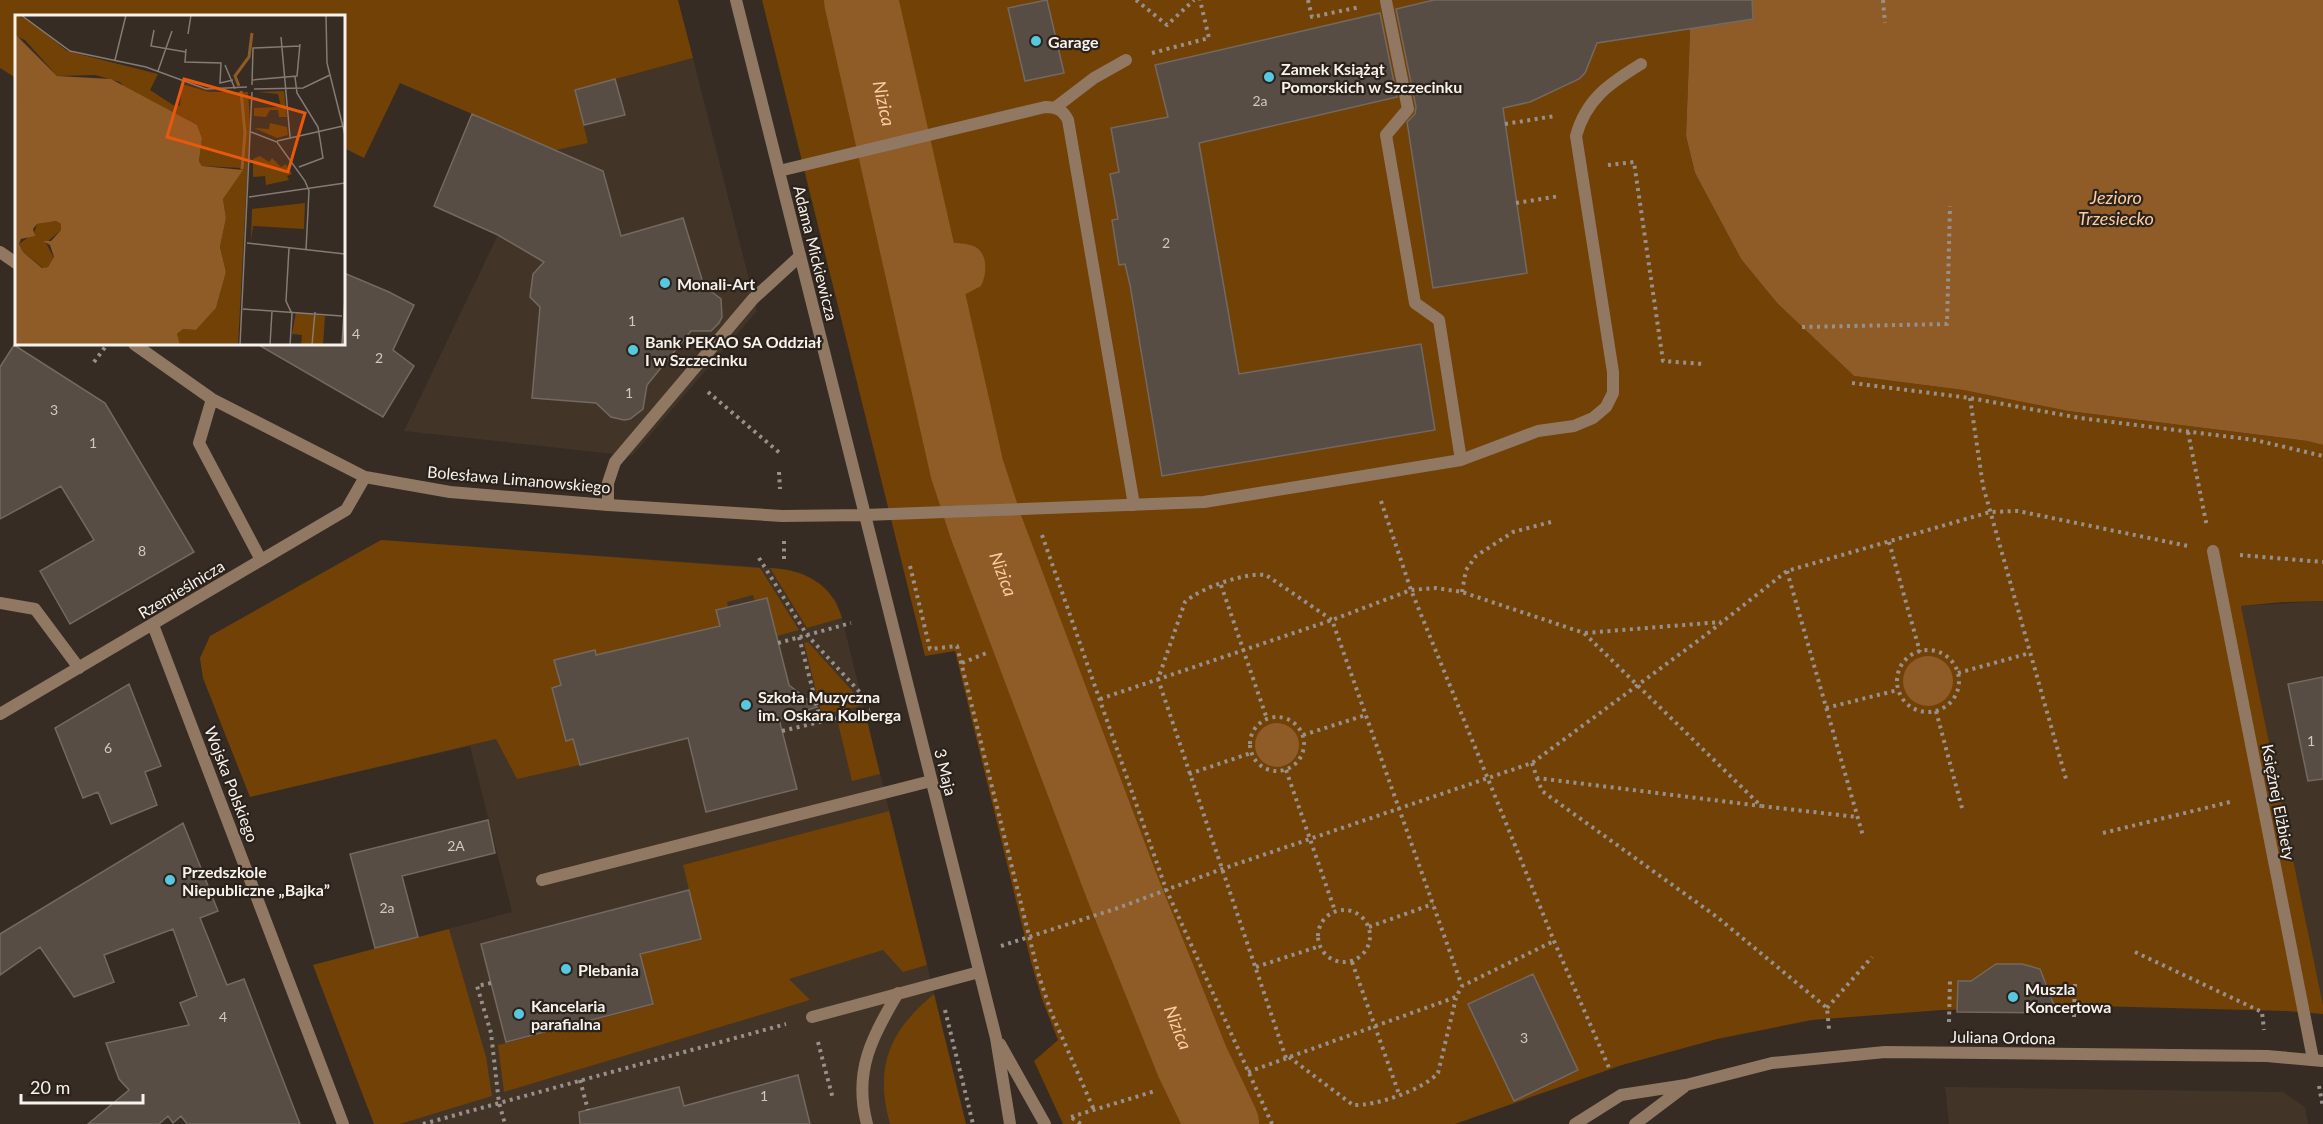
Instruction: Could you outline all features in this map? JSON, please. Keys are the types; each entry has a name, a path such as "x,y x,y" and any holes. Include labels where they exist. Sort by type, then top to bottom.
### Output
{"street":[{"name":"Adama Mickiewicza","path":"736,0 865,514"},
{"path":"1386,1 1408,109 1386,135 1414,303 1439,320 1461,460"},
{"path":"1056,107 1094,78 1126,60"},
{"name":"Bolesława Limanowskiego","path":"135,345 212,399 365,477 450,492 782,516 965,511 1203,502 1461,460 1538,431 1574,426 1593,418 1606,407 1613,393 1613,372 1576,136 1581,119 1595,99 1612,81 1641,63"},
{"path":"779,171 1045,106 1056,107 1064,112 1068,120 1134,505"},
{"path":"0,252 15,262"},
{"path":"608,505 608,483 615,462 753,299 800,256"},
{"path":"212,399 199,442 261,560"},
{"name":"Rzemieślnicza","path":"0,714 346,510 365,477"},
{"name":"3 Maja","path":"865,514 996,1038 1010,1124"},
{"name":"Księżnej Elżbiety","path":"2212,551 2260,794 2318,1060"},
{"path":"0,603 35,609 79,668"},
{"name":"Wojska Polskiego","path":"153,625 343,1124"},
{"path":"542,880 931,781"},
{"path":"812,1017 979,972"},
{"path":"867,1124 862,1094 865,1062 874,1033 898,993"},
{"name":"3 Maja","path":"996,1038 1046,1124"},
{"name":"Juliana Ordona","path":"1575,1124 1621,1095 1686,1085 1772,1063 1885,1052 2267,1056 2318,1060"},
{"name":"Juliana Ordona","path":"1635,1124 1686,1085"}],"path":[{"path":"1136,0 1167,25 1194,0"},
{"path":"1126,60 1209,38 1200,0"},
{"path":"1308,0 1312,17 1386,1"},
{"path":"1883,0 1885,23"},
{"path":"1505,124 1586,112"},
{"path":"1581,169 1634,162 1663,361 1703,364"},
{"path":"1516,203 1534,200"},
{"path":"1802,327 1947,324 1950,206"},
{"path":"94,362 107,345"},
{"path":"689,376 781,453"},
{"path":"1852,383 1970,398 2080,418 2255,440 2323,456"},
{"path":"1970,398 1983,486 2066,779"},
{"path":"2187,432 2212,551"},
{"path":"1373,474 1411,590 1554,941 1613,1078"},
{"path":"1033,508 1166,889 1272,1124"},
{"path":"1029,937 1118,909 1222,869 1532,762 1638,685 1787,571 1990,512 2019,511 2212,551 2323,562"},
{"path":"1462,592 1466,570 1476,556 1513,532 1551,522"},
{"path":"1889,542 1920,652"},
{"path":"759,558 807,635 868,700"},
{"path":"910,566 930,649 957,645 1029,937 1051,1011 1094,1110"},
{"path":"1787,571 1863,836"},
{"path":"1462,986 1332,620 1266,575 1255,574 1194,594 1185,602 1158,679 1288,1057 1353,1105 1365,1106 1430,1082 1438,1073 1456,997 1462,986 1554,941"},
{"path":"1221,585 1267,719"},
{"path":"1100,699 1332,620 1411,590 1436,588 1462,592 1584,633 1721,622"},
{"path":"778,643 851,623"},
{"path":"1584,633 1761,806"},
{"path":"799,637 821,722"},
{"path":"1928,650 1943,654 1958,673 1958,689 1954,697 1950,703 1936,711 1928,712 1913,708 1906,704 1898,690 1898,674 1901,666 1906,659 1920,652 1928,650"},
{"path":"962,663 989,652"},
{"path":"1958,673 2030,653"},
{"path":"1826,708 1898,690"},
{"path":"782,731 870,710"},
{"path":"1936,711 1962,808"},
{"path":"1303,735 1366,715"},
{"path":"1267,719 1288,720 1295,724 1303,735 1301,756 1286,770 1269,770 1255,761 1251,753 1252,733 1267,719"},
{"path":"1189,774 1251,753"},
{"path":"1532,762 1542,791 1717,917 1827,1008 1829,1029"},
{"path":"1286,770 1335,911"},
{"path":"1537,778 1857,817"},
{"path":"2103,833 2260,794"},
{"path":"1369,927 1433,904"},
{"path":"1335,911 1355,912 1369,927 1370,944 1366,951 1352,962 1337,962 1329,958 1320,946 1318,939 1320,925 1328,914 1335,911"},
{"path":"1256,967 1320,946"},
{"path":"2135,952 2262,1012"},
{"path":"1827,1008 1872,957"},
{"path":"1352,962 1399,1094"},
{"path":"1949,1022 1950,980"},
{"path":"2074,1017 2075,981"},
{"path":"939,982 973,1124"},
{"path":"491,983 477,986 491,1033 499,1103 506,1124"},
{"path":"1248,1072 1456,997"},
{"path":"423,1124 812,1017 834,1102"},
{"path":"580,1080 588,1110"},
{"path":"1081,1124 1071,1117 1155,1091"}],"shaded area":[{"path":"0,0 678,0 693,58 575,90 588,143 556,150 400,83 364,158 345,148 345,15 15,15 15,77 0,68"},
{"path":"762,0 1676,0 1690,31 1686,136 1695,173 1741,259 1777,303 1854,376 1963,390 2068,411 2307,441 2323,445 2323,601 2241,606 2323,1014 2093,1006 1942,1010 1812,1020 1717,1039 1622,1065 1455,1124 1063,1124 1034,1061 1058,1040 1031,962 955,651 925,656"},
{"path":"693,58 757,311 632,456 404,431 541,145 575,90"},
{"path":"381,540 785,569 802,573 820,584 836,601 842,618 966,1124 374,1124 313,965 512,912 470,746 250,797 203,678 200,658 210,636"},
{"path":"381,540 760,568 799,630 777,636 767,598 755,601 753,595 727,602 728,608 720,626 596,655 595,650 554,660 561,685 552,688 566,740 573,739 580,765 517,779 496,739 250,797 203,678 200,658 210,636"},
{"path":"770,568 805,575 824,587 842,618 807,628"},
{"path":"2323,601 2323,1005 2241,606"},
{"path":"808,642 864,705 822,715 804,643"},
{"path":"866,716 880,774 852,781 838,723"},
{"path":"889,811 927,965 903,972 883,950 789,979 810,1000 504,1092 498,1045 653,1005 640,954 701,939 683,865"},
{"path":"449,929 486,1057 492,1096 400,1124 374,1124 313,965"},
{"path":"934,994 966,1124 890,1124 885,1104 884,1085 889,1052 906,1022"},
{"path":"1945,1087 2283,1092 2305,1107 2308,1124 1949,1124"}],"water":[{"name":"Jezioro Trzesiecko","path":"1676,0 2323,0 2323,445 2307,441 2068,411 1963,390 1854,376 1777,303 1741,259 1695,173 1686,136 1690,31"},
{"path":"916,243 957,243 976,247 985,262 985,274 981,286 932,312"},
{"path":"1928,656 1937,658 1948,667 1953,681 1951,690 1942,701 1928,706 1919,704 1908,695 1903,681 1905,672 1914,661"},
{"path":"1277,723 1292,730 1299,745 1292,760 1277,767 1262,760 1255,745 1262,730"}],"building":[{"name":"Garage","path":"1047,0 1064,73 1025,81 1008,8"},
{"path":"1434,0 1752,0 1753,19 1597,43 1585,73 1579,79 1530,102 1503,108 1527,273 1433,288 1407,122 1415,114 1416,107 1396,9"},
{"path":"1380,13 1397,97 1199,143 1239,374 1421,344 1435,430 1162,476 1130,285 1125,264 1119,265 1112,220 1118,219 1110,174 1119,172 1111,128 1168,117 1155,65"},
{"path":"615,79 625,115 584,125 575,90"},
{"path":"472,114 603,171 621,236 683,218 704,286 721,299 722,317 711,331 691,331 647,385 643,409 630,419 611,417 596,403 532,398 540,307 530,297 533,274 544,262 498,235 434,206"},
{"path":"345,273 414,305 393,350 414,366 383,417 259,345 345,345"},
{"path":"14,345 105,403 194,552 70,624 40,571 94,540 61,486 0,519 0,367"},
{"name":"Szkoła Muzyczna im. Oskara Kolberga","path":"767,598 789,685 817,707 779,719 797,789 706,812 688,738 580,765 573,739 566,741 552,688 561,685 554,660 595,650 596,655 720,626 716,610"},
{"path":"2323,677 2323,779 2308,781 2288,684"},
{"path":"129,684 161,766 145,772 157,805 111,824 98,792 83,798 55,728"},
{"path":"488,820 495,853 402,876 418,937 375,948 350,854"},
{"path":"183,823 218,911 200,918 227,985 244,979 300,1124 187,1124 181,1116 173,1123 168,1116 159,1124 88,1124 129,1090 119,1079 106,1043 189,1025 180,1003 197,996 173,929 104,955 114,982 74,997 40,947 0,975 0,934"},
{"name":"Plebania","path":"689,890 701,939 640,954 653,1004 506,1042 481,944"},
{"name":"Muszla Koncertowa","path":"1996,964 2022,964 2040,969 2057,1013 1957,1012 1958,981 1971,981"},
{"path":"1533,974 1578,1070 1514,1101 1468,1004"},
{"path":"798,1075 810,1124 580,1124 579,1112 679,1087 684,1106"}],"waterway":[{"name":"Nizica","path":"861,0 967,469 986,527 1122,887 1192,1061 1222,1124"}],"place":[{"name":"Garage","path":"1036,41"},
{"name":"Zamek Książąt Pomorskich w Szczecinku","path":"1269,77"},
{"name":"Monali-Art","path":"665,283"},
{"name":"Bank PEKAO SA Oddział I w Szczecinku","path":"633,350"},
{"name":"Szkoła Muzyczna im. Oskara Kolberga","path":"746,705"},
{"name":"Przedszkole Niepubliczne „Bajka”","path":"170,880"},
{"name":"Plebania","path":"566,969"},
{"name":"Muszla Koncertowa","path":"2013,997"},
{"name":"Kancelaria parafialna","path":"519,1014"}]}
